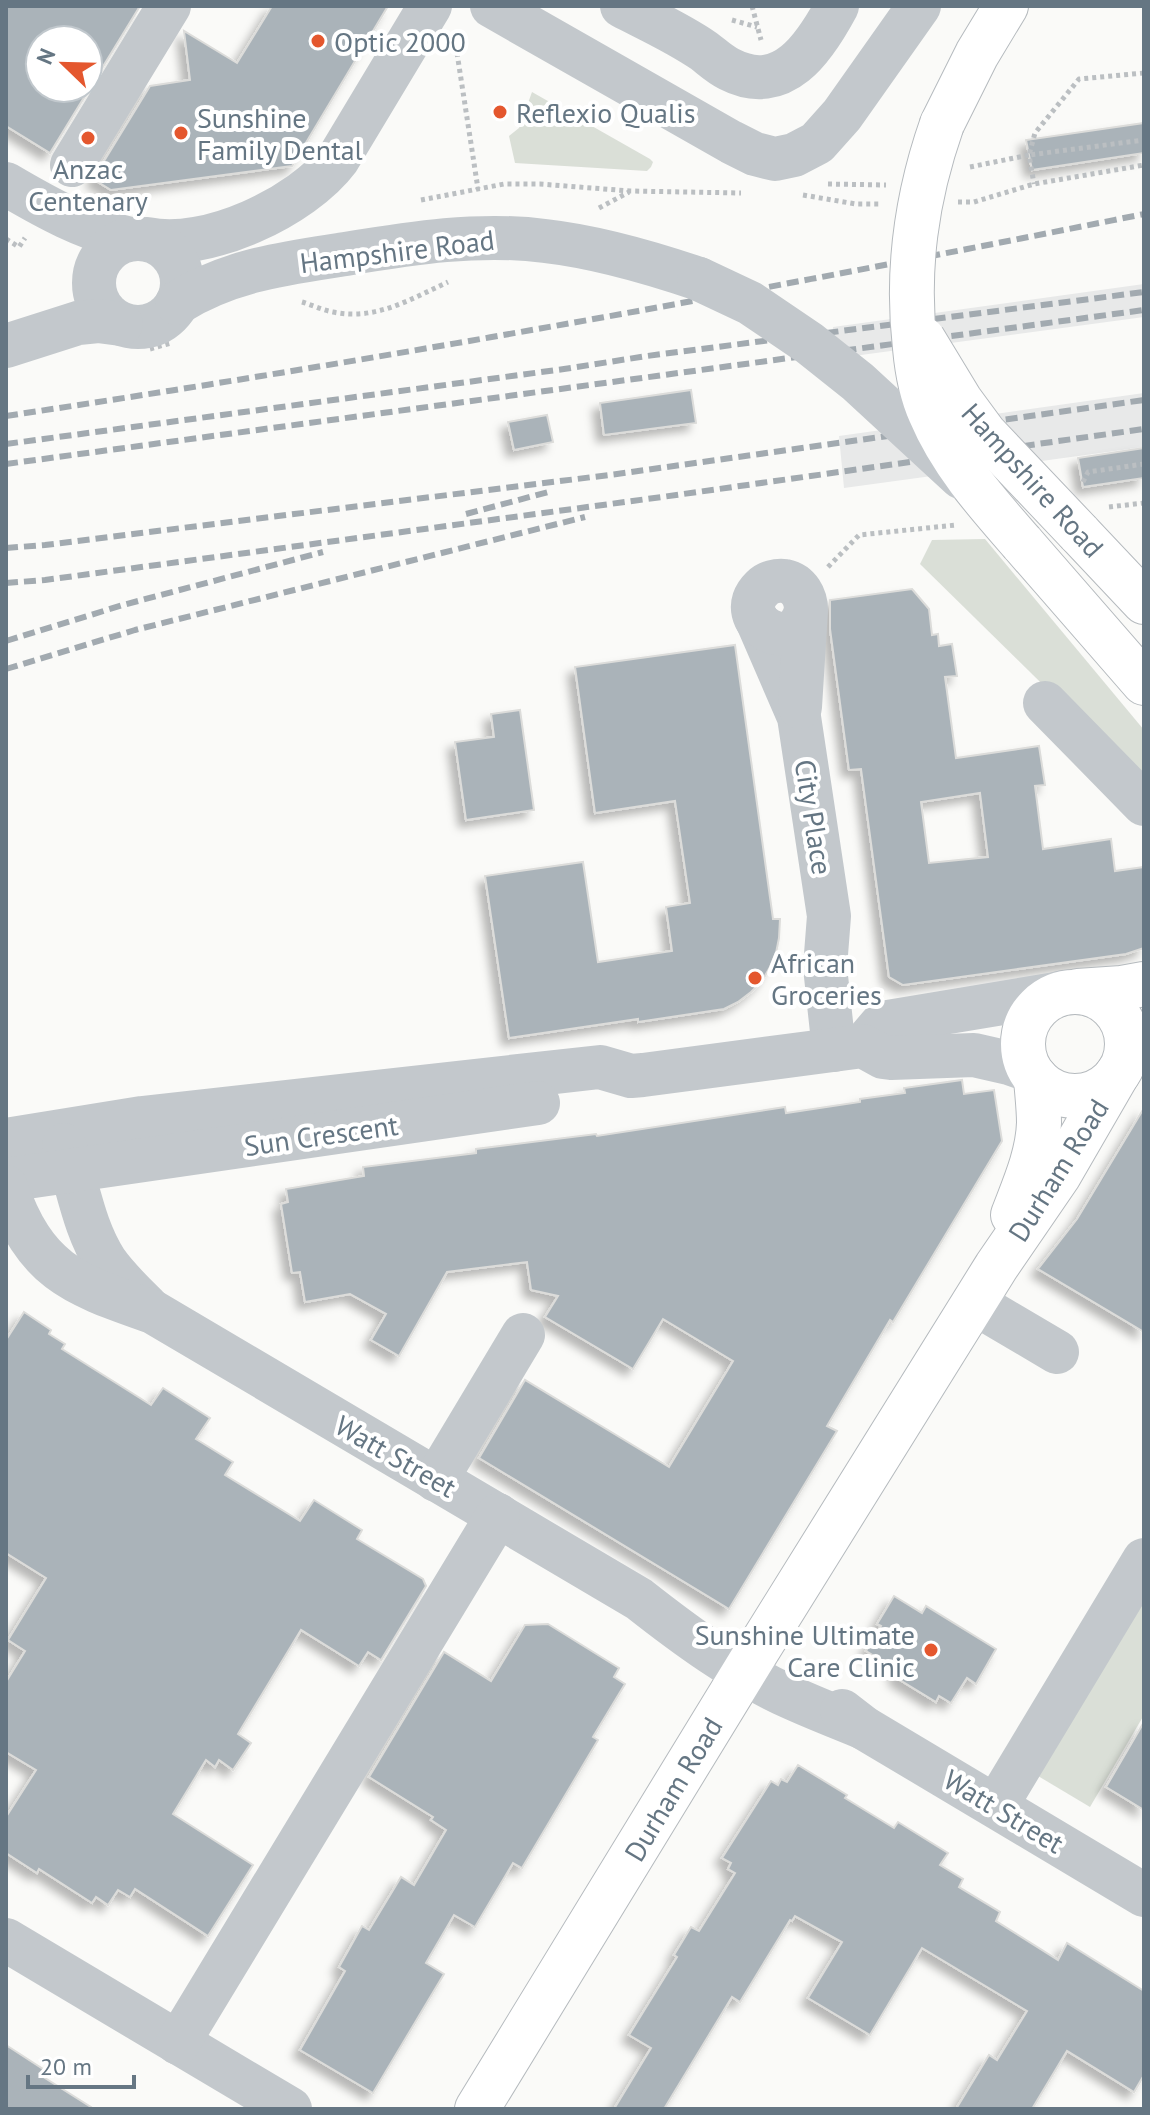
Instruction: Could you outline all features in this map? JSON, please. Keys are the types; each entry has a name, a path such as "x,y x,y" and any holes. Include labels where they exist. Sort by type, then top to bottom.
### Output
{"main road":[{"name":"Hampshire Road","path":"1006,6 971,64 942,124 924,184 913,251 910,308 916,363 929,412 977,492 1144,683"},
{"name":"Hampshire Road","path":"910,308 921,336 972,418 1144,602"},
{"path":"1073,992 1144,984"},
{"path":"1033,1074 1052,1091 1084,1095 1103,1088 1128,1060 1122,1020 1111,1005 1087,993 1073,992"},
{"name":"Durham Road","path":"985,1285 1028,1177 1038,1140 1039,1114 1033,1074 1023,1051 1024,1030 1040,1004 1058,994 1073,992"},
{"name":"Durham Road","path":"477,2109 751,1662 985,1285 1059,1175 1128,1060"}],"street":[{"path":"72,165 169,6"},
{"path":"121,324 99,304 94,286 97,265 107,251 114,245 219,233 268,214 299,195 330,170 430,6"},
{"path":"6,184 44,207 106,233 153,240 237,243 253,240 292,220 338,184 356,160 450,6"},
{"path":"492,6 731,142 755,154 775,159 803,152 827,134 919,6"},
{"path":"622,6 700,49 731,70 749,76 783,72 803,58 837,6"},
{"path":"44,207 94,274"},
{"path":"6,346 78,323 98,321 137,327 152,324 166,316 177,303 182,284 178,265 166,249 153,240"},
{"name":"Hampshire Road","path":"177,303 209,284 236,275 291,283 325,257 449,240 531,240 599,249 699,279 750,303 809,343 858,382 977,492"},
{"path":"6,316 49,304 94,274"},
{"name":"City Place","path":"799,717 757,620 766,630 785,633 797,628 806,610 799,717 829,916 850,973 849,1048"},
{"path":"1045,703 1144,804"},
{"path":"849,1048 888,1022 1073,992"},
{"name":"Sun Crescent","path":"6,1180 74,1150 144,1139 605,1093 631,1076 849,1048 891,1058 974,1055 1009,1063 1033,1074"},
{"name":"Sun Crescent","path":"6,1140 74,1150"},
{"name":"Watt Street","path":"74,1150 86,1220 98,1247 119,1278 153,1312"},
{"name":"Watt Street","path":"6,1187 14,1211 33,1244 57,1270 92,1290 153,1312 639,1599 702,1620 751,1662 799,1677 864,1728 1144,1895"},
{"path":"985,1285 1057,1352"},
{"path":"436,1480 523,1335"},
{"path":"178,2043 498,1515"},
{"path":"996,1806 1144,1560"},
{"path":"6,1940 290,2109"}],"path":[{"path":"457,53 478,189"},
{"path":"1144,73 1079,79 1035,133 1029,155 1144,140"},
{"path":"589,214 630,191"},
{"path":"6,239 19,247"},
{"path":"291,283 335,313 369,313 407,301 460,276"},
{"path":"1088,472 1144,464"}],"shaded area":[{"path":"532,92 650,159 653,162 651,167 647,171 515,163 509,136 519,128"},
{"path":"1144,284 1144,317 831,359 833,327"},
{"path":"1144,393 1144,447 844,488 839,436"},
{"path":"985,539 1144,730 1144,784 920,564 932,540"},
{"path":"1144,1572 1144,1715 1090,1807 1028,1770"}],"building":[{"path":"6,6 140,6 104,65 104,24 24,24 24,104 80,104 50,153 6,126"},
{"path":"272,6 388,6 292,166 111,190 93,179 150,86 190,80 184,31 237,63"},
{"path":"1144,123 1144,153 1032,170 1026,140"},
{"path":"691,390 696,423 604,435 600,403"},
{"path":"547,415 553,442 514,450 508,422"},
{"path":"1144,448 1144,478 1083,487 1078,458"},
{"path":"912,589 929,609 932,635 938,634 939,646 952,644 957,676 945,677 956,758 1039,746 1045,785 1035,786 1043,849 1111,839 1115,871 1144,867 1144,948 1126,954 903,985 889,977 861,769 849,770 830,629 830,600","holes":["980,793 988,857 929,863 921,802"]},
{"path":"735,645 773,919 780,919 776,953 762,981 738,1002 724,1009 509,1038 485,876 583,862 598,962 672,951 666,907 690,903 675,801 595,813 575,667"},
{"path":"520,710 534,810 466,820 455,742 494,737 491,714"},
{"path":"962,1080 964,1094 994,1090 1002,1141 827,1426 837,1431 729,1609 479,1458 525,1380 669,1467 733,1361 663,1319 633,1369 545,1317 558,1296 531,1290 527,1262 447,1272 399,1356 371,1340 386,1314 350,1294 305,1302 300,1272 292,1273 281,1204 288,1202 286,1189 364,1176 363,1167 785,1107 786,1113 905,1093 904,1088"},
{"path":"1144,1108 1144,1332 1038,1269 1077,1219"},
{"path":"24,1312 51,1330 49,1334 65,1344 62,1349 151,1405 163,1388 210,1418 196,1439 233,1462 225,1475 300,1521 314,1500 362,1530 357,1539 423,1579 426,1586 381,1660 368,1652 359,1666 301,1630 238,1734 251,1743 233,1770 219,1760 215,1767 206,1760 173,1814 253,1865 208,1936 135,1889 130,1897 118,1890 108,1905 96,1897 92,1903 39,1869 37,1873 6,1853 6,1817 36,1770 6,1752 6,1682 25,1651 8,1640 46,1578 6,1553 6,1340"},
{"name":"Sunshine Ultimate Care Clinic","path":"894,1596 922,1613 926,1606 996,1649 976,1684 967,1678 951,1703 939,1696 936,1702 895,1677 899,1671 866,1651 881,1626 877,1624"},
{"path":"548,1624 619,1668 614,1677 625,1684 593,1737 598,1740 522,1868 513,1863 475,1927 454,1915 426,1963 444,1974 373,2093 300,2050 345,1971 339,1967 362,1926 369,1930 401,1877 414,1885 446,1830 431,1820 433,1817 369,1777 444,1652 491,1681 525,1625"},
{"path":"1144,1722 1144,1810 1106,1787"},
{"path":"798,1765 894,1828 898,1822 948,1853 940,1865 963,1879 959,1887 1000,1912 996,1921 1058,1960 1067,1943 1144,1991 1144,2075 1134,2092 1067,2051 1032,2109 956,2109 989,2055 997,2060 1027,2011 922,1948 870,2035 808,1998 842,1942 795,1916 740,2002 732,1997 664,2109 614,2109 651,2048 629,2035 677,1957 674,1955 691,1927 699,1931 735,1873 728,1869 731,1863 722,1858 771,1781 778,1785 781,1779 787,1782"},
{"path":"6,2045 49,2073 45,2078 94,2109 6,2109"}],"railway":[{"path":"6,416 576,322 1144,214"},
{"path":"6,444 1144,292"},
{"path":"6,464 1144,310"},
{"path":"6,548 617,474 1144,400"},
{"path":"6,583 662,497 1144,429"},
{"path":"466,514 552,491"},
{"path":"6,669 135,630 585,517"},
{"path":"6,641 123,605 323,552"}],"place":[{"name":"Optic 2000","path":"318,41"},
{"name":"Reflexio Qualis","path":"500,112"},
{"name":"Sunshine Family Dental","path":"181,133"},
{"name":"Anzac Centenary","path":"88,138"},
{"name":"African Groceries","path":"755,978"},
{"name":"Sunshine Ultimate Care Clinic","path":"931,1650"}]}
